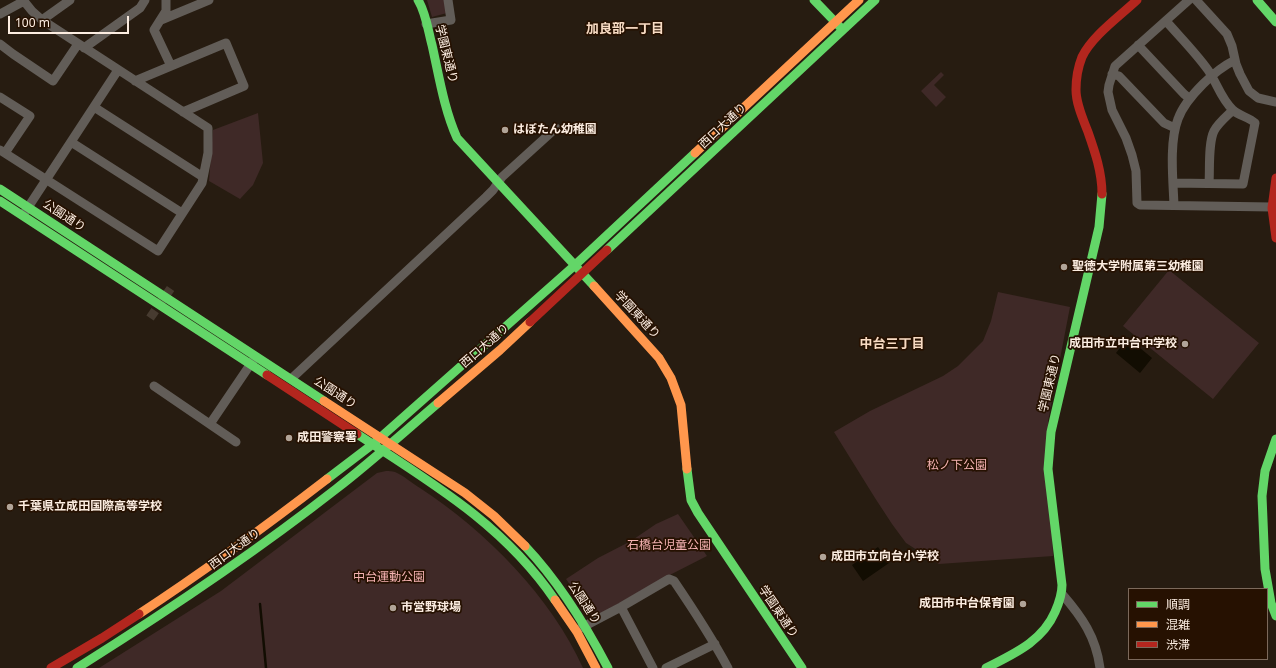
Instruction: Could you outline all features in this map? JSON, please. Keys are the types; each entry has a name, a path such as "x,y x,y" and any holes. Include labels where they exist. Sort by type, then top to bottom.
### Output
{"street":[{"path":"42,20 70,0"},
{"path":"0,44 53,81 81,46 140,8 145,0"},
{"path":"166,0 166,11 154,30 171,66"},
{"path":"161,20 209,0"},
{"name":"学園東通り","path":"418,0 422,7 450,122 458,138 649,346 666,367 680,405 691,500 698,513 802,668"},
{"path":"426,24 451,20 448,0"},
{"path":"814,0 843,30"},
{"name":"西口大通り","path":"51,668 102,638 177,589 267,525 374,444 574,266 859,0"},
{"name":"西口大通り","path":"78,668 238,562 336,489 383,450 500,350 875,0"},
{"name":"学園東通り","path":"986,668 1024,648 1039,637 1055,614 1062,594 1048,469 1051,432 1099,226 1102,202 1102,182 1100,170 1078,104 1076,91 1078,74 1082,58 1089,46 1137,0"},
{"path":"1189,0 1115,66 1109,85 1109,98 1112,110 1126,138 1132,155 1136,172 1137,203 1140,205 1272,207"},
{"path":"1196,0 1227,34 1240,74 1249,91 1258,98 1276,102"},
{"path":"1257,0 1276,22"},
{"path":"0,14 24,1 42,20 135,82 208,128 208,153 202,183 158,251 2,151 30,116 0,97"},
{"path":"1166,21 1212,75 1226,102 1233,110 1254,123 1243,184 1173,183"},
{"path":"135,82 226,42 244,86 183,112"},
{"path":"1138,45 1189,98"},
{"path":"1174,205 1173,147 1175,128 1182,109 1189,98 1212,75 1228,63 1235,60"},
{"path":"22,216 118,70"},
{"path":"1112,74 1118,76 1164,123 1175,128"},
{"path":"94,107 203,177"},
{"path":"1209,183 1213,135 1215,130 1233,110"},
{"path":"291,379 486,197 502,177 556,128"},
{"path":"71,142 182,214"},
{"path":"1276,178 1272,196 1272,219 1276,238"},
{"name":"公園通り","path":"0,189 465,492 498,520 543,566 574,608 608,668"},
{"name":"公園通り","path":"0,201 446,492 500,535 538,578 555,599 576,631 596,668"},
{"path":"210,424 256,355"},
{"path":"154,386 236,442"},
{"path":"1276,439 1265,471 1262,506 1265,569 1271,602 1276,616"},
{"path":"576,631 669,579 674,581 715,644 728,668"},
{"path":"1062,594 1078,612 1095,643 1100,668"},
{"path":"621,607 653,668"},
{"path":"666,668 715,644"}],"green space":[{"path":"427,0 445,0 447,13 432,17"},
{"path":"941,72 944,75 934,85 946,97 936,107 921,91"},
{"path":"258,113 263,163 253,185 240,199 209,181 213,130"},
{"path":"1169,270 1259,343 1213,399 1123,326"},
{"name":"松ノ下公園","path":"998,292 1070,307 1048,421 1053,556 939,564 906,543 875,498 834,432 870,411 943,376 958,366 983,341 991,321"},
{"name":"中台運動公園","path":"386,471 401,475 444,505 469,524 492,545 535,591 554,616 570,642 583,668 99,668 221,591 377,473"},
{"name":"石橋台児童公園","path":"678,514 707,556 658,581 593,618 566,579 598,558 631,541 656,524"}],"shaded area":[{"path":"1128,338 1152,358 1140,373 1116,353"},
{"path":"878,547 889,563 863,581 852,565"}],"waterway":[{"path":"260,604 266,668"}],"tunnel":[{"path":"150,318 173,285"}],"traffic: fast":[{"path":"418,0 425,16 445,104 457,138 594,286"},
{"path":"814,0 841,28"},
{"path":"607,250 875,0"},
{"path":"1257,0 1276,22"},
{"path":"327,479 373,444 574,266 695,153"},
{"path":"0,189 324,401"},
{"path":"986,668 1016,652 1035,639 1049,622 1061,596 1062,585 1048,469 1051,432 1099,227 1102,194"},
{"path":"0,201 267,375"},
{"path":"77,668 176,604 273,537 375,458 438,403"},
{"path":"357,434 439,488 490,527 535,573 555,600"},
{"path":"1276,439 1265,471 1262,496 1265,569 1271,603 1276,616"},
{"path":"687,469 691,500 698,513 802,668"},
{"path":"525,546 549,574 571,604 608,668"}],"traffic: slow":[{"path":"695,153 859,0"},
{"path":"594,286 659,358 671,378 681,405 687,469"},
{"path":"438,403 530,322"},
{"path":"324,401 465,493 494,516 525,546"},
{"path":"139,614 187,582 327,479"},
{"path":"555,600 577,632 596,668"}],"traffic: jam":[{"path":"1102,194 1098,162 1077,101 1076,82 1079,65 1092,41 1137,0"},
{"path":"1276,178 1272,208 1276,238"},
{"path":"530,322 607,250"},
{"path":"267,375 357,434"},
{"path":"51,668 139,614"}],"place":[{"name":"はぼたん幼稚園","path":"505,130"},
{"name":"聖徳大学附属第三幼稚園","path":"1064,267"},
{"name":"成田市立中台中学校","path":"1185,344"},
{"name":"成田警察署","path":"289,438"},
{"name":"千葉県立成田国際高等学校","path":"10,507"},
{"name":"成田市立向台小学校","path":"823,557"},
{"name":"成田市中台保育園","path":"1023,604"},
{"name":"市営野球場","path":"393,608"}],"district":[{"name":"加良部一丁目","path":"625,29"},
{"name":"中台三丁目","path":"892,344"}]}
